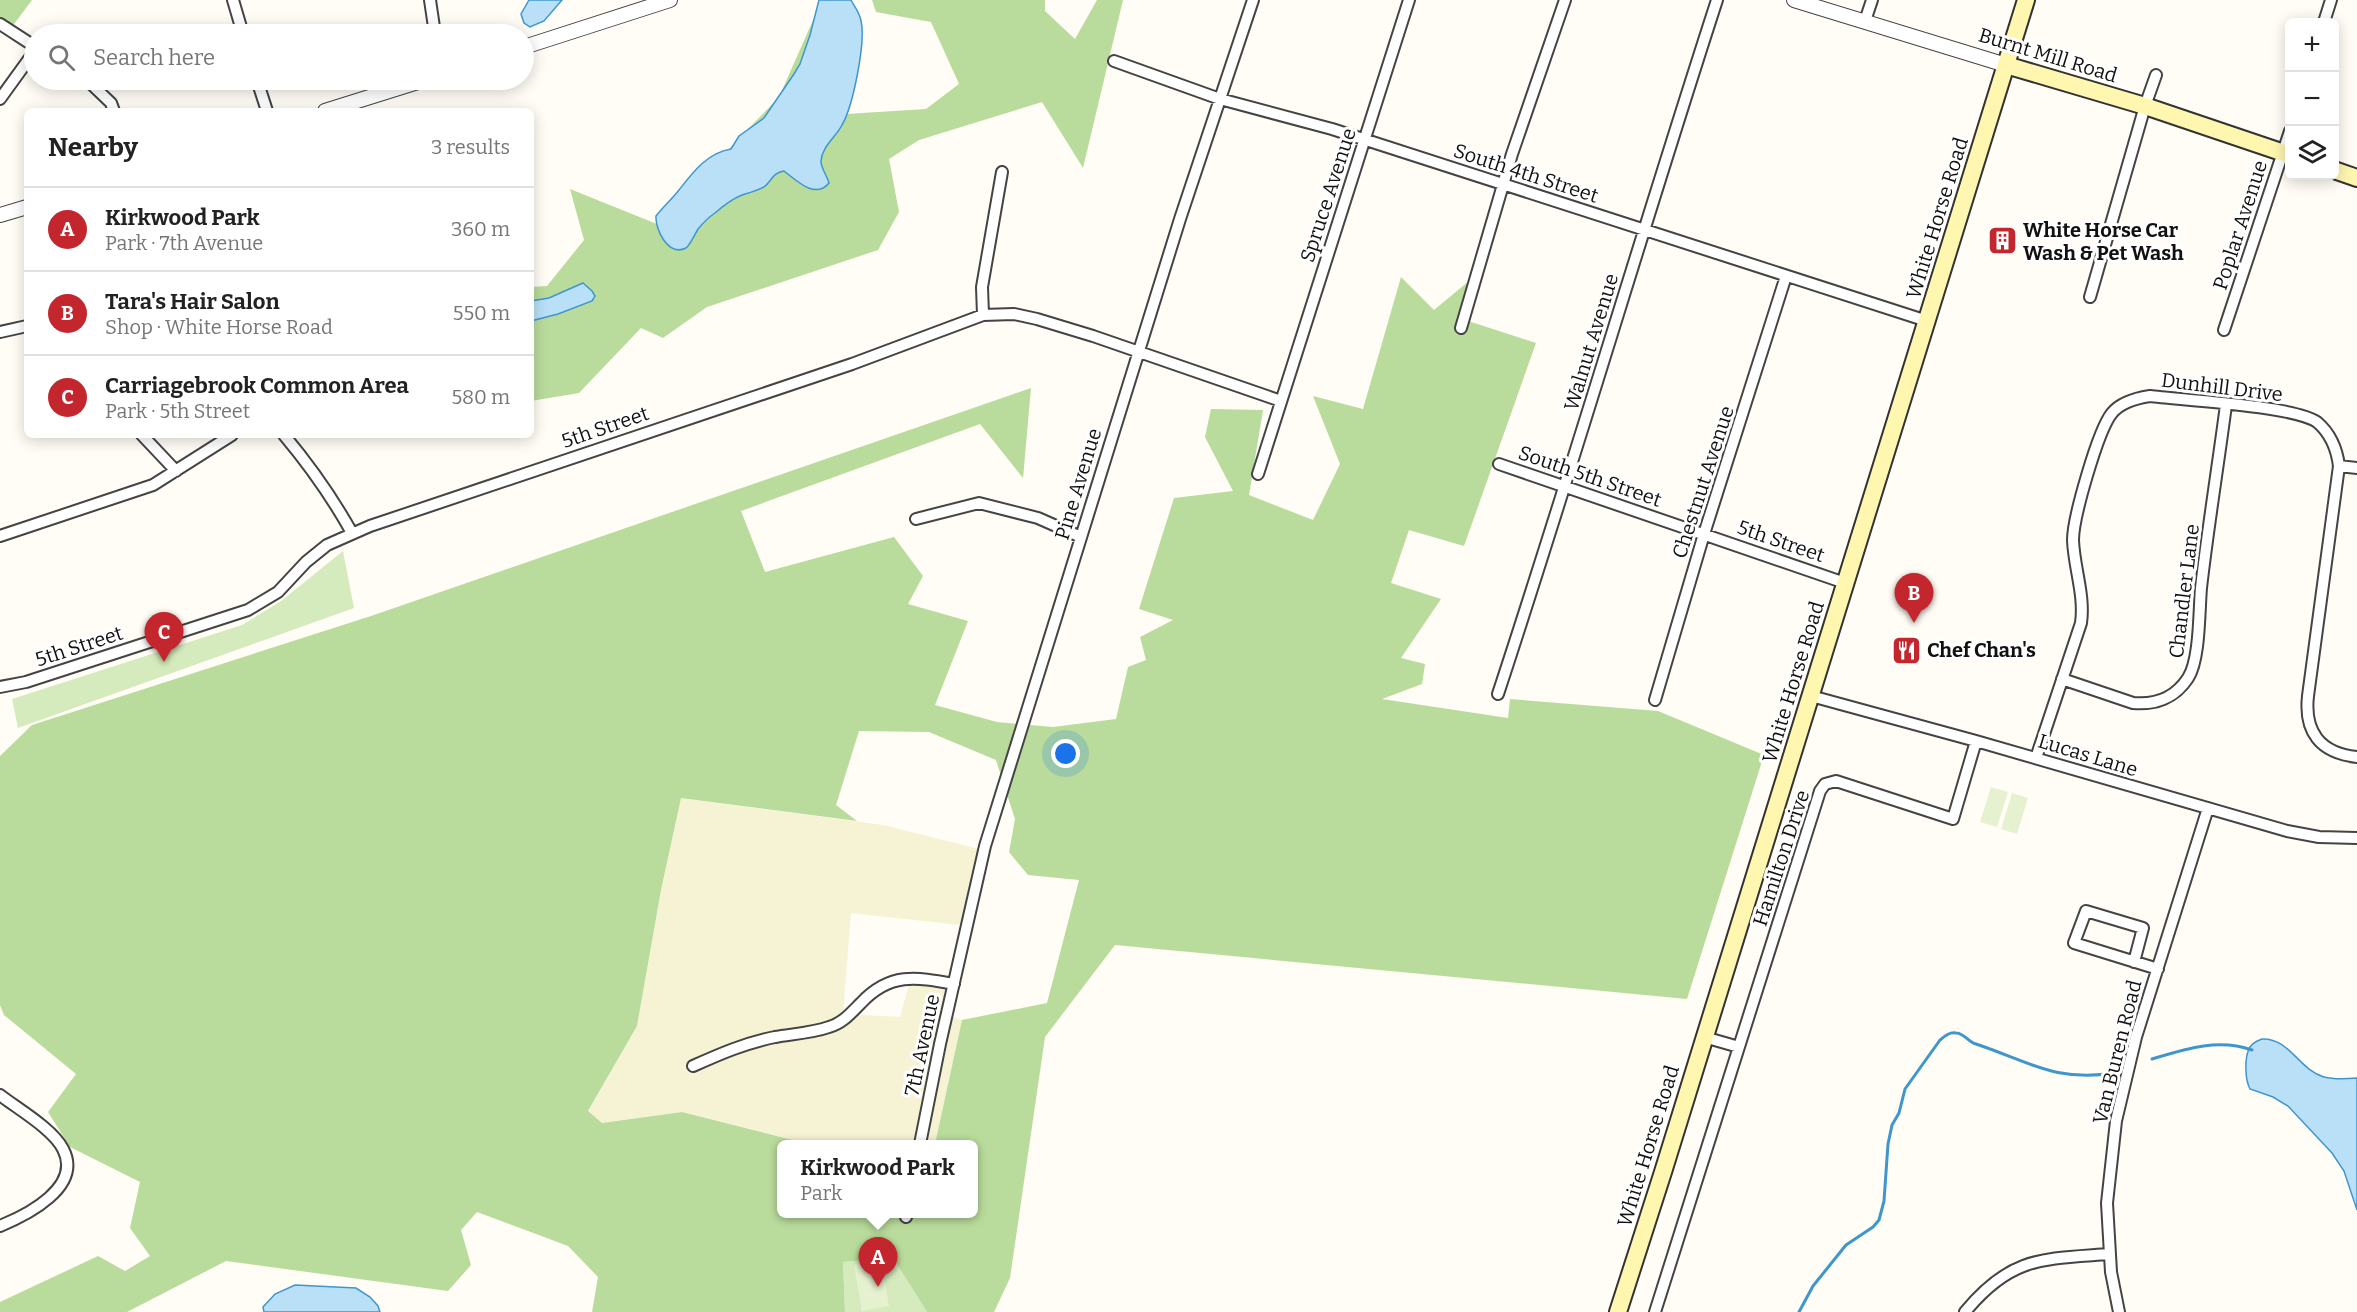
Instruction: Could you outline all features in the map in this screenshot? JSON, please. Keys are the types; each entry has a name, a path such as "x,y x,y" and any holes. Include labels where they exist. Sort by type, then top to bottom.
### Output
{"main road":[{"name":"White Horse Road","path":"1618,1312 2026,0"},
{"name":"Burnt Mill Road","path":"2006,65 2145,106 2285,153"},
{"path":"2339,172 2357,178"}],"street":[{"path":"232,0 240,24"},
{"path":"430,0 434,24"},
{"path":"534,44 670,0"},
{"name":"Pine Avenue","path":"954,984 985,846 1139,352 1253,0"},
{"name":"Spruce Avenue","path":"1258,474 1409,0"},
{"path":"1461,328 1503,185 1565,0"},
{"name":"Walnut Avenue","path":"1498,694 1566,487 1643,230 1717,0"},
{"name":"Burnt Mill Road","path":"1794,0 2006,65"},
{"path":"1865,21 1872,0"},
{"path":"2325,18 2331,0"},
{"path":"0,24 24,40"},
{"name":"South 4th Street","path":"1114,61 1220,99 1365,140 1927,321"},
{"path":"0,99 24,66"},
{"path":"2090,297 2156,75"},
{"path":"97,90 111,103 113,108"},
{"path":"260,90 266,108"},
{"path":"335,108 392,90"},
{"name":"Poplar Avenue","path":"2224,330 2285,156"},
{"path":"983,315 982,287 1002,172"},
{"path":"0,215 24,208"},
{"name":"Chestnut Avenue","path":"1655,700 1704,534 1786,276"},
{"name":"5th Street","path":"0,687 26,682 249,610 278,592 306,562 327,545 352,533 668,424 852,364 983,315 1014,314 1037,319 1139,352"},
{"path":"0,332 24,327"},
{"path":"1139,352 1281,401"},
{"name":"Dunhill Drive","path":"2036,758 2082,614 2073,532 2083,495 2113,411 2123,404 2150,396 2282,411 2304,416 2316,422 2333,442 2339,466 2307,708 2310,728 2325,746 2335,753 2357,757"},
{"name":"Chandler Lane","path":"2062,680 2133,703 2144,704 2165,700 2181,688 2189,677 2198,630 2226,405"},
{"path":"145,438 176,471"},
{"path":"0,536 153,485 227,438"},
{"path":"287,438 332,496 352,533"},
{"name":"South 5th Street","path":"1499,464 1704,534"},
{"path":"2339,466 2357,468"},
{"path":"916,519 979,503 1038,518 1081,537"},
{"name":"5th Street","path":"1704,534 1845,583"},
{"name":"Lucas Lane","path":"1811,696 2287,831 2319,837 2357,838"},
{"name":"Hamilton Drive","path":"1655,1312 1820,791 1825,784 1836,781 1953,819 1976,741"},
{"name":"Van Buren Road","path":"2119,1312 2109,1254 2107,1203 2116,1121 2136,1037 2208,808"},
{"path":"2134,962 2143,928 2086,910 2074,943 2134,962 2158,969"},
{"name":"7th Avenue","path":"693,1066 734,1047 842,1023 869,994 885,984 904,978 917,977 954,984 921,1140"},
{"path":"1704,1037 1739,1047"},
{"path":"0,1095 52,1136 63,1149 67,1160 61,1185 54,1194 22,1217 0,1226"},
{"path":"1965,1312 1980,1295 2014,1269 2030,1262 2049,1258 2109,1254"}],"shaded area":[{"path":"681,798 883,825 987,851 969,926 851,913 843,1014 900,1017 910,981 955,987 948,1015 962,1020 936,1140 792,1140 682,1112 602,1123 588,1112 637,1026 661,890"}],"green space":[{"path":"0,0 32,0 11,28 0,21"},
{"path":"822,0 846,114 926,109 959,84 931,22 876,12 872,0 1045,0 1045,11 1075,39 1097,0 1123,0 1083,168 1042,102 919,140 889,159 899,212 878,250 707,307 663,338 641,328 579,393 534,400 534,287 547,286 584,240 570,189 657,224 779,97"},
{"path":"1401,277 1434,310 1469,281 1465,320 1536,343 1464,546 1409,530 1391,583 1441,599 1401,658 1425,664 1422,684 1382,699 1508,718 1510,699 1658,711 1764,755 1687,999 1115,945 1045,1037 1010,1278 994,1312 927,1312 893,1258 843,1262 845,1312 592,1312 598,1277 568,1246 477,1212 461,1230 471,1265 448,1291 226,1261 127,1312 0,1312 0,1302 98,1256 125,1271 150,1256 130,1228 140,1182 70,1147 48,1112 76,1074 4,1015 0,1005 0,756 32,725 371,616 1031,388 1023,478 980,424 741,511 765,572 894,537 923,576 908,604 968,621 935,705 997,722 1053,727 1116,719 1128,667 1146,660 1140,637 1173,620 1139,609 1174,498 1233,491 1205,437 1211,409 1263,410 1249,495 1313,520 1340,464 1313,396 1363,409","holes":["859,731 929,732 996,760 1015,819 1009,852 1028,875 1079,880 1047,1003 962,1020 936,1140 978,1140 978,1218 777,1218 777,1140 792,1140 682,1112 602,1123 588,1111 637,1026 661,890 681,798 857,821 836,805"]},
{"path":"343,551 354,608 18,728 12,699 242,625 281,601"},
{"path":"1991,787 2008,792 1997,827 1980,822"},
{"path":"2012,793 2028,798 2017,834 2001,829"},
{"path":"893,1258 927,1312 845,1312 843,1262"},
{"path":"881,1260 889,1306 862,1311 854,1265"}],"water":[{"path":"529,0 562,0 544,21 534,25 524,23 521,14"},
{"path":"819,0 851,0 859,15 862,31 858,74 850,104 842,125 822,156 822,167 829,183 824,188 812,189 784,171 780,172 764,187 724,205 698,229 686,248 674,249 660,234 656,216 701,164 722,151 731,149 739,136 764,118 800,64"},
{"path":"583,283 595,296 592,301 534,320 534,300 549,298"},
{"path":"2262,1039 2280,1044 2308,1068 2324,1077 2357,1078 2357,1210 2344,1171 2332,1153 2288,1106 2273,1097 2250,1089 2246,1074 2248,1051 2251,1045"},
{"path":"295,1285 356,1288 370,1297 380,1312 264,1312 263,1307 275,1294"}],"waterway":[{"path":"1799,1312 1813,1286 1846,1245 1873,1227 1879,1220 1884,1201 1888,1144 1892,1125 1899,1113 1905,1089 1940,1040 1951,1033 1959,1033 1973,1043 2058,1073 2075,1075 2115,1073"},
{"path":"2152,1059 2202,1046 2227,1045 2252,1050"}],"place":[{"name":"White Horse Car Wash & Pet Wash","path":"2002,241"},
{"name":"Tara's Hair Salon","path":"1914,623"},
{"name":"Chef Chan's","path":"1906,650"},
{"name":"Carriagebrook Common Area","path":"164,662"},
{"name":"Kirkwood Park","path":"878,1287"}]}
